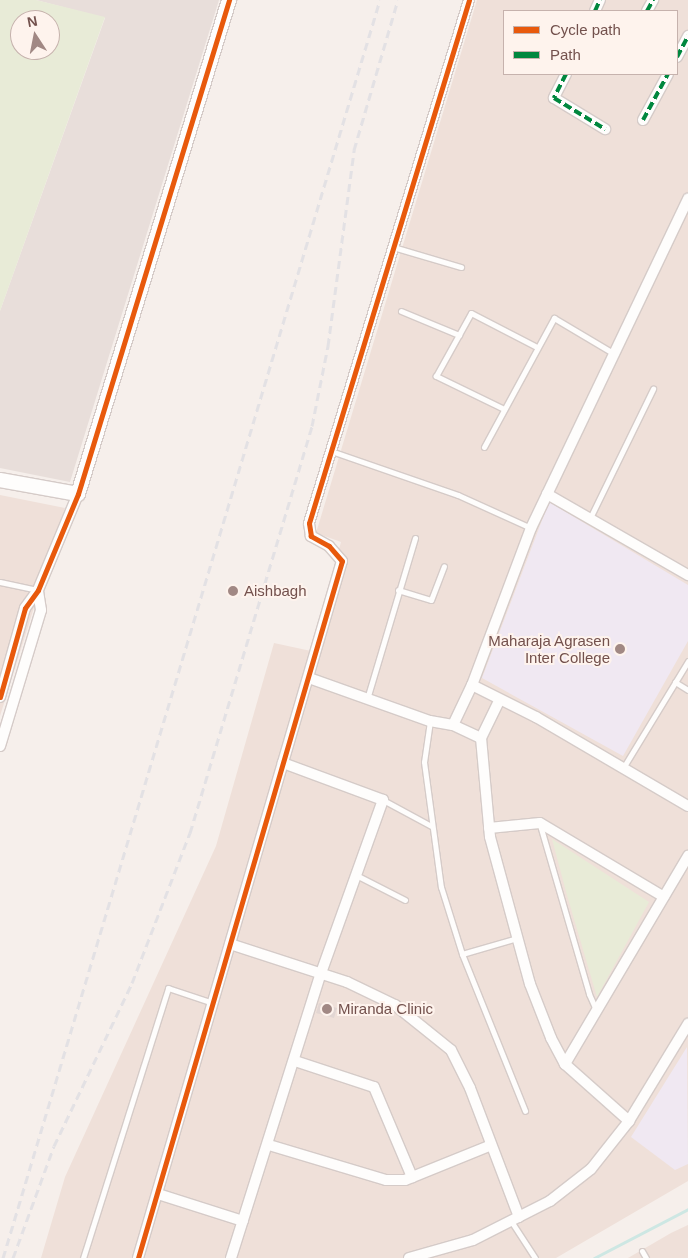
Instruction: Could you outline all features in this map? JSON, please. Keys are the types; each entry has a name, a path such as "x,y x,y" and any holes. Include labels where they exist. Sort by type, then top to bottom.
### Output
{"street":[{"path":"0,697 25,608 38,590 78,494 229,0"},
{"path":"138,1258 342,561 329,546 311,536 310,529 331,451 469,0"},
{"path":"678,55 688,36"},
{"path":"566,75 554,98 605,129"},
{"path":"642,120 667,75"},
{"path":"453,725 472,685 531,528 688,199"},
{"path":"0,480 78,494"},
{"path":"547,494 688,575"},
{"path":"0,746 40,610 38,590"},
{"path":"309,678 430,721 453,725 481,738"},
{"path":"472,685 499,701 536,717 688,806"},
{"path":"499,701 481,738 489,828 537,1002 565,1064 629,1121"},
{"path":"231,1258 269,1145 322,973 383,800 283,763"},
{"path":"489,828 540,823 664,897"},
{"path":"565,1064 688,856"},
{"path":"230,944 347,982 395,1005 451,1050 470,1088 515,1219"},
{"path":"416,1257 473,1240 550,1201 591,1170 629,1121 688,1024"},
{"path":"295,1061 374,1087 412,1177"},
{"path":"269,1145 386,1180 412,1177 491,1145"},
{"path":"158,1194 243,1221"}],"lane":[{"path":"393,247 461,267"},
{"path":"401,311 459,335"},
{"path":"504,409 436,376 472,313 537,347"},
{"path":"484,447 554,318 613,353"},
{"path":"590,518 653,389"},
{"path":"331,451 458,495 531,528"},
{"path":"367,698 415,538"},
{"path":"398,590 431,600 444,566"},
{"path":"0,582 38,590"},
{"path":"623,768 688,661"},
{"path":"675,682 688,690"},
{"path":"430,721 424,762 431,826 441,887 462,954 525,1111"},
{"path":"383,800 431,826"},
{"path":"540,823 589,994 596,1011"},
{"path":"356,875 405,900"},
{"path":"462,954 518,938"},
{"path":"83,1258 168,988 213,1003"},
{"path":"515,1219 535,1258"},
{"path":"642,1250 646,1258"}],"shaded area":[{"path":"36,0 219,0 70,482 0,468 0,311 105,18"},
{"path":"477,0 688,0 688,1181 556,1258 41,1258 65,1177 216,846 274,643 311,651 341,542 316,533"},
{"path":"0,495 65,508 0,716"},
{"path":"549,502 688,585 688,641 623,756 482,678"},
{"path":"687,1047 688,1164 675,1170 631,1137"},
{"path":"688,1225 688,1258 628,1258 671,1233"}],"green space":[{"path":"0,0 36,0 105,17 0,311"},
{"path":"552,839 649,902 597,997 567,895"}],"building":[{"path":"319,1003 337,1008 334,1018 316,1013"}],"waterway":[{"path":"594,1258 688,1209"}],"railway":[{"path":"3,1258 380,0"},
{"path":"13,1258 54,1146 132,983 190,833 312,426 328,346 354,150 398,0"}],"marked path":[{"path":"595,10 600,0"},
{"path":"648,10 653,0"},
{"path":"678,55 688,36"},
{"path":"566,75 554,98 605,129"},
{"path":"643,120 667,75"}],"cycle path":[{"path":"0,697 25,608 38,590 78,494 229,0"},
{"path":"138,1258 342,561 329,546 311,536 309,523 469,0"}],"place":[{"name":"Aishbagh","path":"233,591"},
{"name":"Maharaja Agrasen Inter College","path":"620,649"},
{"name":"Miranda Clinic","path":"327,1009"}]}
